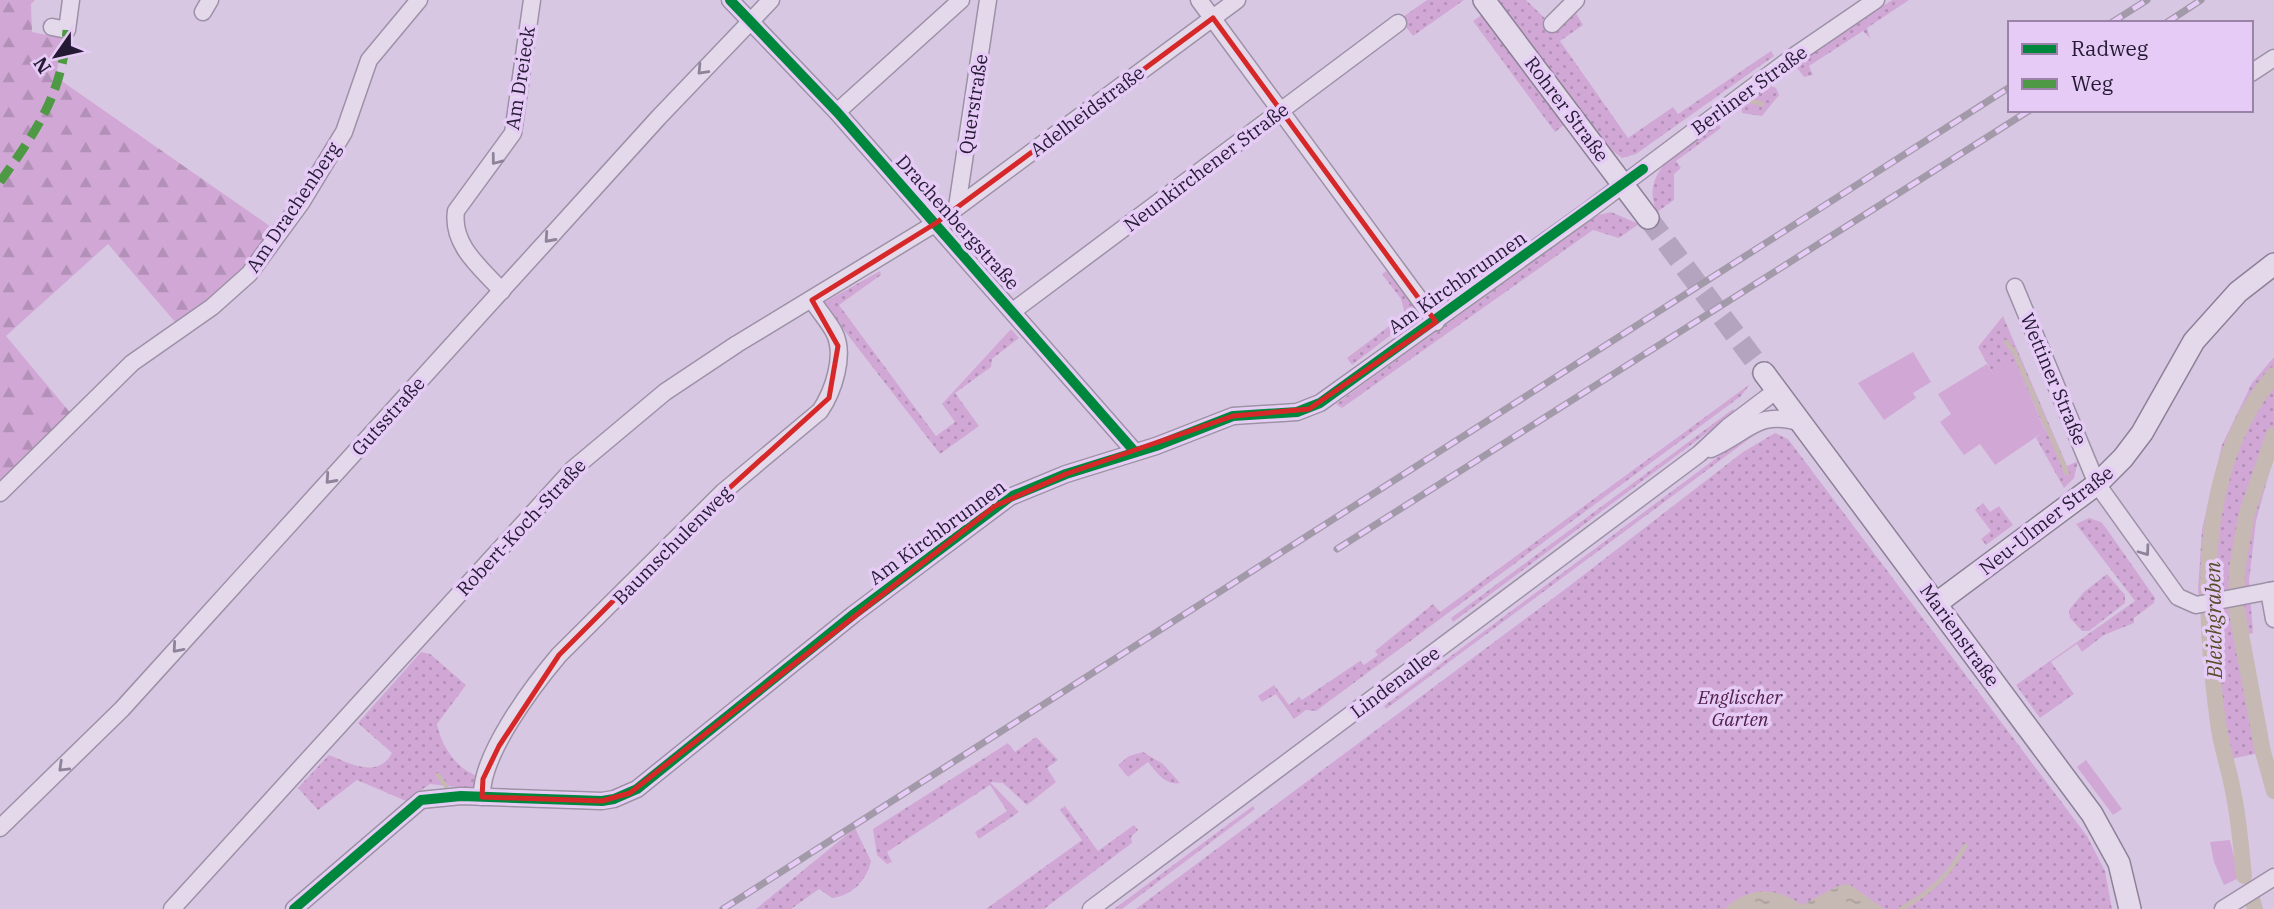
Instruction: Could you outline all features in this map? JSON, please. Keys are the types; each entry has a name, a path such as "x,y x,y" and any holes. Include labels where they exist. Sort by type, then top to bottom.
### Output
{"main road":[{"name":"Rohrer Straße","path":"1484,0 1648,218"},
{"name":"Neu-Ulmer Straße","path":"1937,603 2096,484 2142,433 2194,341 2238,292 2274,264"},
{"name":"Marienstraße","path":"1770,382 1937,603 2103,831 2126,882 2130,909"}],"street":[{"path":"52,27 67,30 71,0"},
{"name":"Am Drachenberg","path":"0,494 132,363 212,306 249,274 301,203 344,132 369,60 419,0"},
{"name":"Am Dreieck","path":"502,291 465,249 455,221 456,211 513,133 532,0"},
{"name":"Drachenbergstraße","path":"730,0 837,112 1135,452"},
{"name":"Gutsstraße","path":"0,828 122,709 749,20 771,0"},
{"path":"837,112 961,0"},
{"name":"Querstraße","path":"957,208 988,0"},
{"path":"1199,0 1436,322"},
{"name":"Adelheidstraße","path":"936,223 1237,0"},
{"path":"1552,24 1576,0"},
{"name":"Berliner Straße","path":"1623,184 1856,6 1876,0"},
{"name":"Neunkirchener Straße","path":"1013,311 1398,23"},
{"path":"2253,72 2274,58"},
{"name":"Am Kirchbrunnen","path":"294,909 421,800 482,797 602,800 614,799 637,789 853,614 995,506 1055,478 1241,414 1287,413 1309,409 1436,322 1623,184"},
{"name":"Robert-Koch-Straße","path":"172,909 573,469 665,392 737,344 936,223"},
{"name":"Wettiner Straße","path":"2015,287 2096,484 2178,597 2192,605 2200,605 2271,591"},
{"name":"Baumschulenweg","path":"482,797 483,779 494,755 540,678 559,656 694,520 820,411 829,398 838,345 835,333 812,300"},
{"name":"Lindenallee","path":"1091,909 1699,454 1770,382"},
{"name":"Lindenallee","path":"1699,454 1735,439 1764,419 1783,417 1801,423"},
{"path":"2271,591 2274,619"},
{"path":"2223,909 2274,877"}],"highlighted area":[{"path":"1213,18 1436,322 1309,409 1233,416 1066,474 995,506 630,793 602,801 482,797 483,779 499,746 559,655 694,520 829,398 838,346 812,300 936,223"}],"green space":[{"path":"0,0 35,0 31,4 32,32 62,38 56,77 274,229 231,282 176,323 108,244 6,336 73,416 0,487"},
{"path":"1427,0 1464,0 1413,36 1400,19"},
{"path":"1497,0 1526,0 1555,28 1576,13 1583,25 1560,41 1628,138 1673,107 1678,114 1771,51 1774,56 1636,154 1622,158 1610,149"},
{"path":"1892,0 1909,0 1867,28 1870,38 1863,31 1809,66 1813,75 1804,77 1797,68 1797,62"},
{"path":"1482,15 1564,125 1555,132 1473,21"},
{"path":"1771,86 1776,88 1779,95 1762,116 1742,113 1741,107"},
{"path":"1718,123 1721,128 1676,161 1681,168 1674,174 1674,200 1657,212 1653,196 1654,183 1660,170 1681,149"},
{"path":"1611,212 1639,224 1619,238 1593,230 1342,408 1336,404 1580,226 1595,216"},
{"path":"1388,270 1417,315 1352,365 1347,358 1405,314 1401,299 1382,274"},
{"path":"880,271 881,275 839,305 936,436 955,422 942,404 1011,329 1019,338 992,359 991,367 955,393 979,426 940,454 823,303"},
{"path":"2003,316 2067,466 2078,461 2074,478 2064,488 2036,438 2045,430 2015,361 1993,374 1978,347"},
{"path":"1913,352 1931,382 1913,393 1916,398 1884,420 1858,383"},
{"path":"2274,357 2274,455 2256,521 2249,581 2253,633 2246,635 2270,751 2230,759 2218,758 2198,590 2202,529 2222,445 2252,383"},
{"path":"2015,360 2045,431 1995,465 1980,444 1964,455 1940,422 1951,414 1938,394 1987,364 1993,374"},
{"path":"1750,384 1741,396 1316,711 1306,710 1294,719 1276,694 1262,702 1258,696 1274,685 1289,705 1299,697 1302,700 1360,661 1364,665 1378,655 1375,651 1433,604 1440,612"},
{"path":"1733,409 1735,412 1453,622 1451,618"},
{"path":"1750,433 1753,436 1386,709 1384,706"},
{"name":"Englischer Garten","path":"1775,433 1788,439 2087,836 2105,871 2112,909 1136,909 1568,587 1743,452"},
{"path":"1983,503 1990,512 1999,506 2013,525 1986,545 1981,539 1991,531 1975,510"},
{"path":"2089,518 2101,522 2106,528 2155,598 2154,603 2134,618 2134,623 2104,635 2082,652 2077,644 2051,662 2074,694 2040,718 2016,685 2135,601 2076,524"},
{"path":"2107,574 2125,595 2125,603 2089,631 2082,631 2070,618 2069,610 2084,592"},
{"path":"421,652 430,654 466,685 437,724 451,756 463,768 478,776 475,789 430,784 406,801 357,780 318,810 298,788 329,755 355,765 372,767 379,766 392,753 358,723"},
{"path":"1036,737 1058,760 1047,768 1056,782 1027,805 1003,783 990,782 1019,812 979,839 975,832 1007,811 990,785 887,852 892,862 887,864 877,855 873,829 1008,743 1015,752"},
{"path":"1143,752 1163,764 1180,783 1166,780 1148,762 1128,777 1118,765 1129,756"},
{"path":"2086,760 2122,809 2113,815 2077,767"},
{"path":"1065,806 1098,851 1134,825 1138,830 1131,837 1132,843 1044,909 986,909 1082,840 1060,810"},
{"path":"1253,806 1255,809 1122,909 1114,909"},
{"path":"855,828 871,861 858,886 846,894 832,898 819,889 791,909 756,909"},
{"path":"2230,840 2239,878 2224,885 2214,862 2210,842"}],"water":[{"path":"1849,884 1884,909 1725,909 1743,896 1762,892 1782,895 1802,905 1838,886"}],"waterway":[{"path":"1751,101 1762,104"},
{"path":"2006,342 2014,351 2067,473"},
{"name":"Bleichgraben","path":"2244,876 2237,812 2219,732 2213,679 2209,634 2210,542 2217,497 2229,453 2248,412 2274,375"},
{"path":"2274,435 2247,513 2237,569 2236,607 2263,752 2274,791"},
{"path":"438,775 447,788"},
{"path":"1901,909 1938,882 1965,846"},
{"name":"Bleichgraben","path":"2252,899 2255,909"}],"tunnel":[{"path":"1648,218 1764,373"}],"railway":[{"path":"2114,21 2147,0"},
{"path":"2169,21 2201,0"},
{"path":"723,909 2008,88"},
{"path":"1337,549 2027,112"}],"marked path":[{"path":"0,182 46,111 60,74 67,30"}],"cycle path":[{"path":"730,0 837,112 1135,452"},
{"path":"294,909 421,800 461,796 602,801 637,789 854,614 1010,497 1066,474 1156,446 1233,416 1297,412 1320,403 1643,169"}]}
